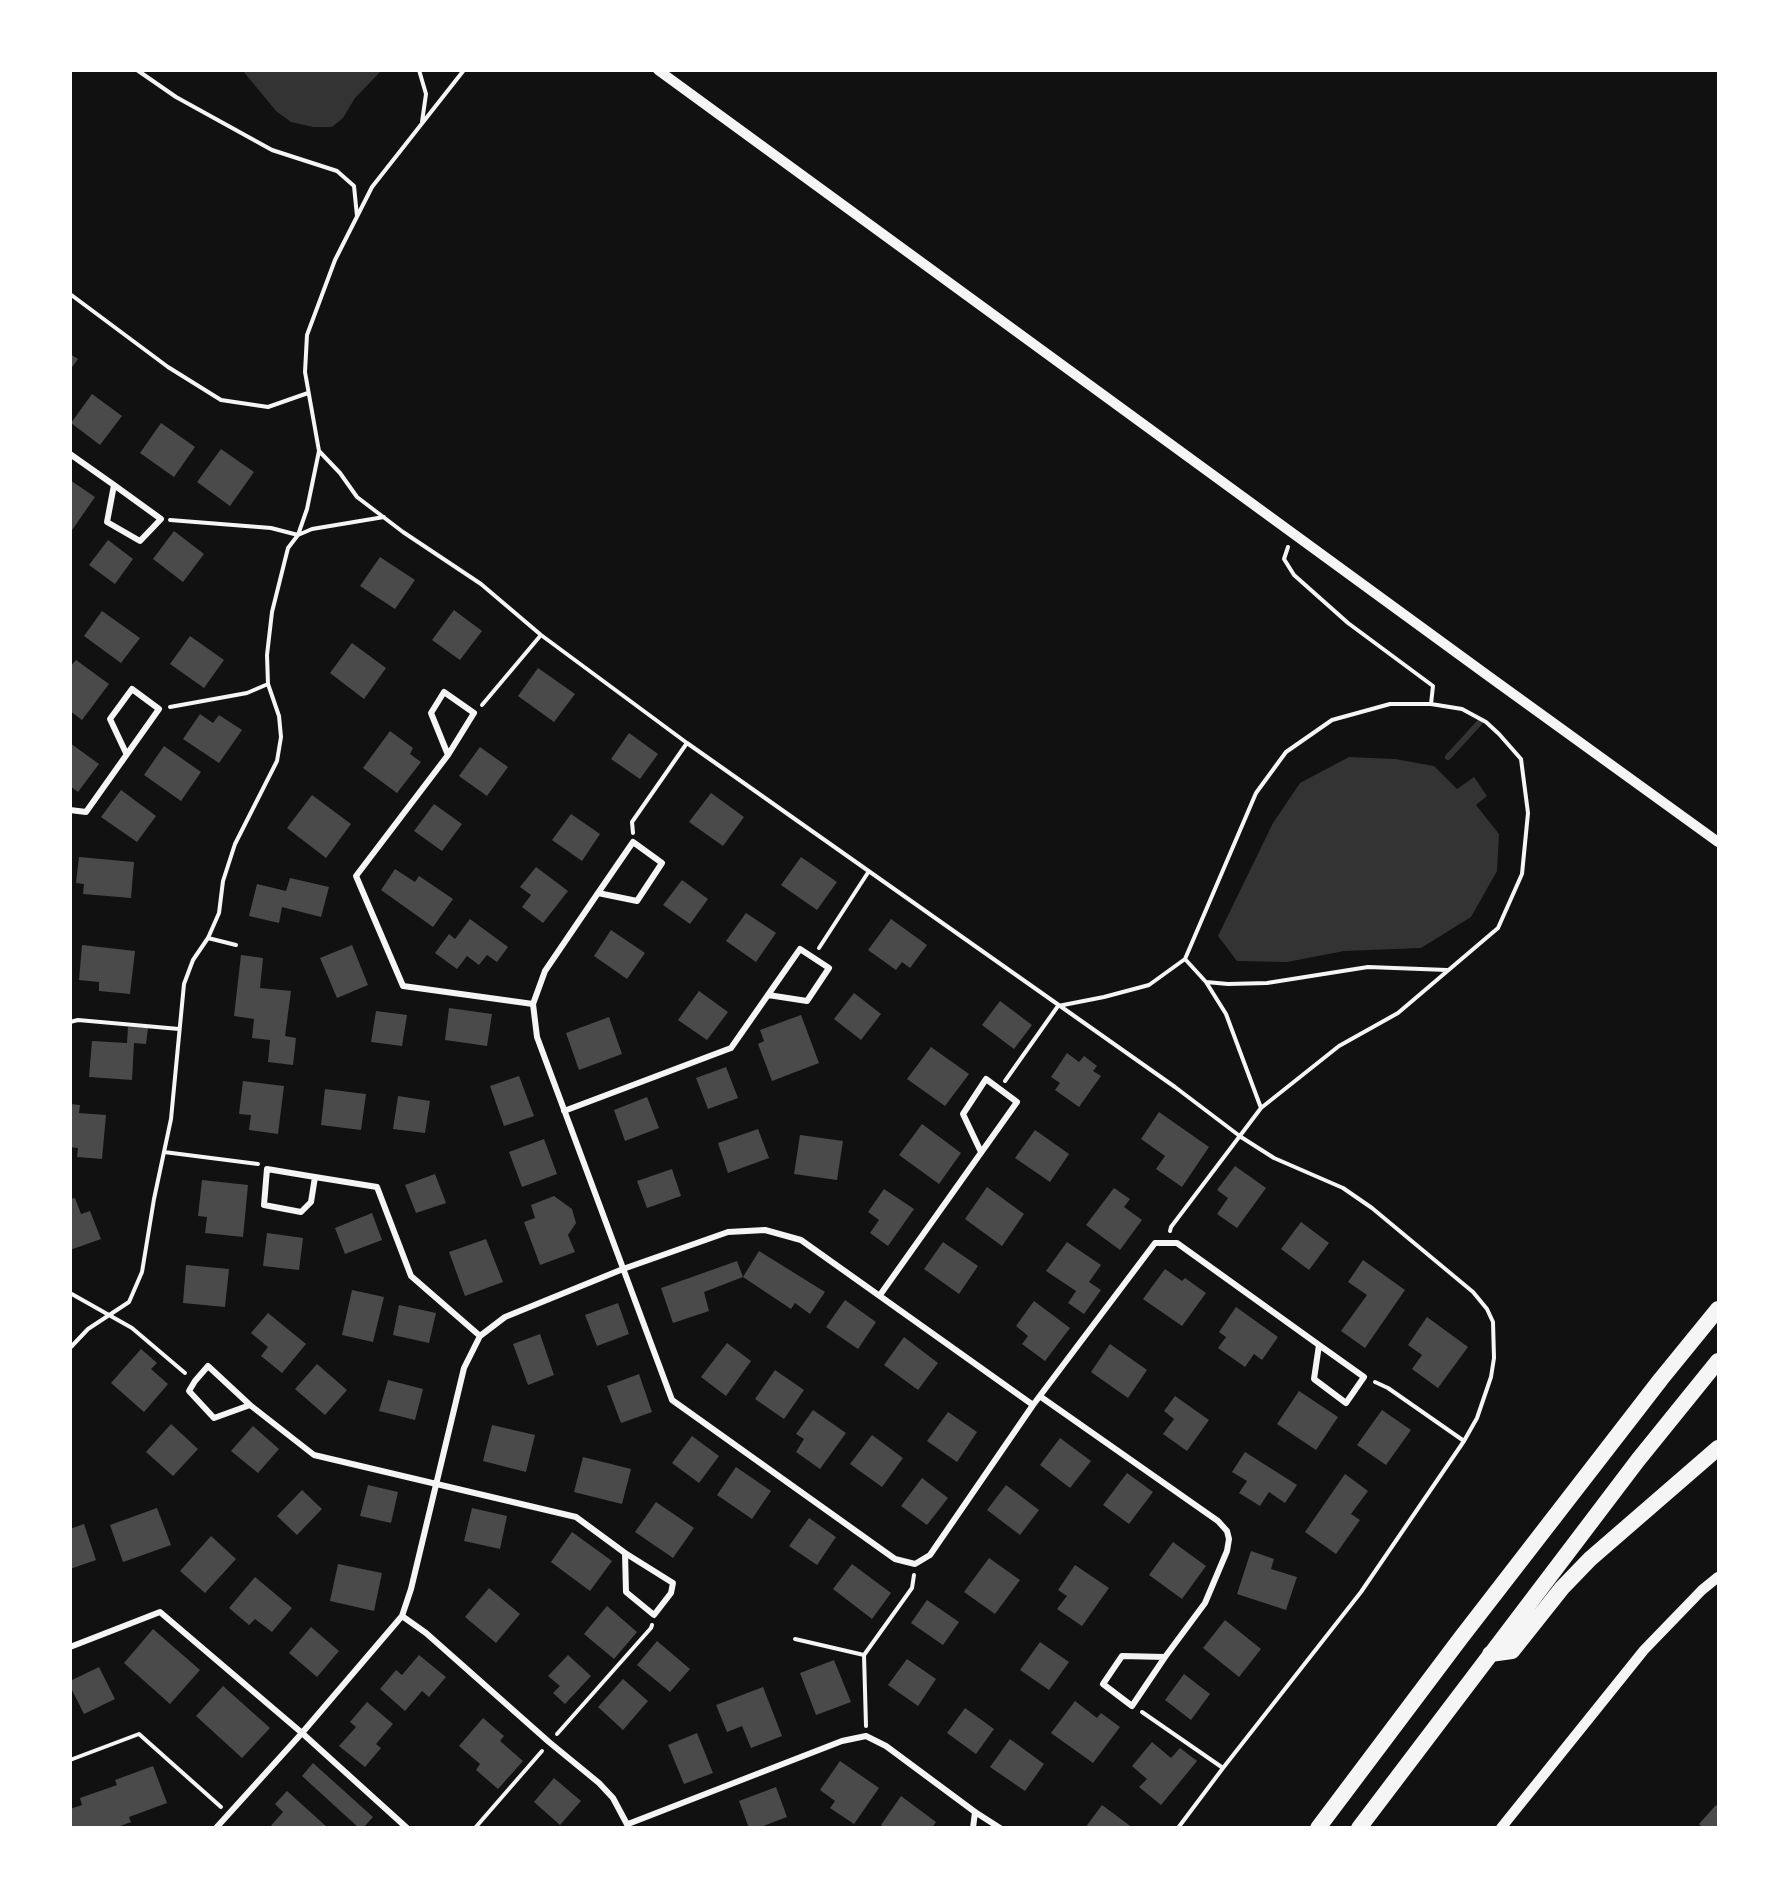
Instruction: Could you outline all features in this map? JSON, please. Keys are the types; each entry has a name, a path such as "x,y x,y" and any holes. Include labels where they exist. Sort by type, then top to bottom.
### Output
{"highway":[{"path":"1318,1827 1661,1379 1719,1309"},
{"path":"1359,1827 1638,1460 1719,1361"},
{"path":"1490,1654 1512,1651 1562,1588 1590,1559 1719,1448"}],"street":[{"path":"658,70 1719,842"},
{"path":"70,454 114,485 161,519 140,541 107,522 114,485"},
{"path":"70,810 86,812 159,709 132,689 110,719 126,753"},
{"path":"448,755 430,713 444,692 474,713 448,755 356,876 403,986 533,1004"},
{"path":"598,893 637,901 662,863 633,842 545,970 533,1004 537,1037 672,1400 895,1559 915,1564 930,1555 1033,1405 1155,1243 1177,1243 1364,1377 1346,1403 1314,1379 1319,1345"},
{"path":"564,1111 731,1048 800,949 829,968 807,1001 768,995"},
{"path":"880,1294 1017,1102 986,1079 963,1114 981,1152"},
{"path":"315,1177 311,1202 301,1212 264,1205 267,1169 377,1187 411,1276 480,1336"},
{"path":"216,1827 302,1734 402,1616 411,1589 464,1368 480,1336 505,1317 623,1269 728,1232 765,1230 801,1240 1033,1405"},
{"path":"250,1405 214,1418 189,1391 208,1366 250,1405 314,1455 576,1517 625,1553 673,1583 671,1593 654,1615 626,1592 625,1553"},
{"path":"1041,1397 1218,1521 1227,1531 1229,1539 1227,1551 1205,1603 1132,1706 1103,1684 1122,1656 1165,1657"},
{"path":"1501,1827 1637,1658 1668,1623 1719,1577"},
{"path":"70,1647 160,1612 407,1827"},
{"path":"402,1616 426,1633 599,1783 613,1798 628,1826 842,1742 866,1736 886,1746 999,1827"},
{"path":"973,1827 975,1812"}],"path":[{"path":"137,70 176,97 272,150 337,171 354,186 357,216"},
{"path":"419,70 426,94 422,124"},
{"path":"70,1348 88,1329 129,1302 142,1272 171,1119 184,984 193,960 208,938 219,913 224,881 235,844 277,761 281,737 279,716 268,684 267,655 272,612 288,548 298,535 307,509 318,451 305,372 307,336 335,260 372,187 464,70"},
{"path":"70,294 168,367 221,400 268,407 308,393"},
{"path":"318,451 340,473 357,497 403,532 481,584 541,635 687,743 1241,1137 1274,1158 1343,1188 1372,1208 1473,1292 1487,1309 1493,1322 1494,1358 1491,1377 1477,1418 1464,1441 1361,1592 1178,1827"},
{"path":"161,519 271,528 298,535 312,529 385,517"},
{"path":"1294,534 1284,560 1294,575 1348,623 1432,686 1431,704"},
{"path":"474,713 541,635"},
{"path":"159,709 247,693 268,684"},
{"path":"999,1089 1058,1006 1149,985 1185,959 1256,793 1286,752 1332,720 1390,704 1431,704 1462,709 1486,722 1500,734 1521,759 1528,813 1522,874 1498,928 1398,1013 1339,1046 1261,1108 1171,1227 1166,1243"},
{"path":"633,842 632,822 687,743"},
{"path":"813,957 869,871"},
{"path":"208,938 236,945"},
{"path":"1185,959 1206,982 1226,1014 1261,1108"},
{"path":"1206,982 1267,983 1368,967 1447,970"},
{"path":"70,1022 78,1020 179,1029"},
{"path":"164,1152 255,1163 267,1169"},
{"path":"70,1293 132,1328 195,1381"},
{"path":"1364,1377 1388,1388 1464,1441"},
{"path":"866,1736 864,1655 912,1588 915,1564"},
{"path":"475,1827 651,1629 654,1615"},
{"path":"795,1639 864,1655"},
{"path":"1132,1706 1223,1768"},
{"path":"70,1760 139,1734 230,1814"}],"shaded area":[{"path":"243,71 381,71 355,98 343,118 332,127 313,127 291,122 276,111"},
{"path":"1349,757 1395,759 1434,766 1457,789 1474,777 1487,796 1476,805 1499,834 1497,871 1471,917 1421,948 1344,951 1287,962 1237,961 1218,936 1273,823 1300,783"}],"building":[{"path":"70,354 78,359 70,370"},
{"path":"92,394 122,416 100,445 71,423"},
{"path":"161,423 195,447 174,477 140,453"},
{"path":"221,449 254,472 230,506 197,482"},
{"path":"70,480 95,497 70,533"},
{"path":"174,531 204,554 183,582 153,559"},
{"path":"108,540 133,559 115,584 89,565"},
{"path":"380,557 415,580 395,609 360,586"},
{"path":"454,610 482,631 460,660 432,640"},
{"path":"102,611 140,638 121,663 84,636"},
{"path":"190,636 224,660 204,688 170,664"},
{"path":"352,643 386,668 364,699 330,673"},
{"path":"76,660 109,684 82,720 70,711 70,667"},
{"path":"538,668 575,694 554,722 518,696"},
{"path":"200,714 213,723 219,715 242,730 219,763 183,739"},
{"path":"390,731 413,748 410,754 421,762 397,793 363,768"},
{"path":"629,733 658,754 640,779 611,759"},
{"path":"70,743 99,764 78,792 70,786"},
{"path":"164,746 201,772 181,801 144,775"},
{"path":"480,747 508,767 487,796 459,776"},
{"path":"121,790 156,816 137,842 101,817"},
{"path":"711,793 744,817 723,846 689,822"},
{"path":"312,795 351,824 326,858 287,828"},
{"path":"434,804 462,824 442,851 414,831"},
{"path":"571,814 600,834 582,861 552,840"},
{"path":"79,857 134,862 131,898 83,894 84,884 76,883"},
{"path":"801,857 837,882 817,910 781,885"},
{"path":"536,867 568,891 543,923 522,907 531,895 520,887"},
{"path":"395,869 415,882 419,876 453,899 433,927 381,890"},
{"path":"290,878 329,887 321,917 282,907 279,923 249,916 257,884 286,891"},
{"path":"682,880 708,899 690,924 663,905"},
{"path":"746,913 776,933 756,962 726,941"},
{"path":"470,919 508,947 497,962 487,955 479,965 467,956 457,969 435,953 449,934 455,939"},
{"path":"891,919 927,945 910,968 902,962 896,970 868,950"},
{"path":"611,930 645,953 627,979 594,956"},
{"path":"82,945 135,951 130,994 99,991 99,982 79,980"},
{"path":"352,945 368,985 337,998 320,958"},
{"path":"241,955 263,958 260,988 291,991 285,1036 296,1038 293,1065 268,1062 270,1040 252,1038 254,1019 234,1016"},
{"path":"699,991 728,1012 707,1040 678,1020"},
{"path":"854,993 881,1014 861,1040 834,1019"},
{"path":"1000,1001 1032,1025 1014,1049 982,1025"},
{"path":"449,1008 492,1014 487,1046 445,1040"},
{"path":"376,1011 407,1015 402,1046 371,1042"},
{"path":"801,1015 819,1063 772,1081 758,1044 764,1041 760,1030"},
{"path":"609,1017 622,1054 579,1070 566,1033"},
{"path":"128,1027 148,1028 146,1044 134,1043 132,1080 89,1077 92,1041 127,1043"},
{"path":"931,1047 969,1074 945,1106 907,1079"},
{"path":"1067,1053 1079,1062 1084,1056 1097,1066 1093,1071 1101,1076 1079,1107 1055,1090 1060,1083 1051,1077"},
{"path":"726,1067 738,1098 708,1109 696,1078"},
{"path":"519,1076 534,1116 504,1126 490,1086"},
{"path":"243,1081 284,1086 278,1134 249,1130 251,1115 239,1114"},
{"path":"325,1089 366,1094 361,1130 321,1125"},
{"path":"398,1096 430,1101 425,1133 393,1129"},
{"path":"647,1097 659,1128 625,1141 614,1110"},
{"path":"70,1104 80,1105 79,1113 106,1115 102,1159 77,1157 78,1148 70,1147"},
{"path":"1159,1112 1209,1147 1182,1187 1156,1169 1165,1156 1141,1139"},
{"path":"922,1124 961,1153 939,1184 899,1155"},
{"path":"758,1129 769,1158 728,1173 718,1143"},
{"path":"1035,1130 1069,1154 1050,1182 1015,1158"},
{"path":"800,1135 843,1141 837,1180 794,1174"},
{"path":"544,1139 557,1174 522,1187 509,1152"},
{"path":"1235,1166 1266,1188 1237,1228 1217,1214 1228,1198 1217,1190"},
{"path":"672,1169 681,1196 647,1208 637,1181"},
{"path":"435,1174 446,1203 416,1213 405,1185"},
{"path":"202,1180 248,1185 243,1237 205,1233 207,1217 198,1216"},
{"path":"987,1187 1024,1214 1002,1246 965,1219"},
{"path":"1114,1188 1130,1199 1124,1207 1142,1220 1120,1250 1086,1225"},
{"path":"884,1189 914,1209 888,1246 870,1233 879,1220 868,1212"},
{"path":"554,1196 572,1209 576,1223 568,1235 575,1252 540,1265 524,1222 535,1218 531,1205"},
{"path":"75,1198 81,1214 90,1211 101,1239 70,1250 70,1199"},
{"path":"372,1213 382,1240 345,1254 335,1228"},
{"path":"1301,1222 1329,1243 1309,1270 1281,1249"},
{"path":"267,1233 303,1238 299,1270 263,1266"},
{"path":"486,1239 503,1282 465,1296 449,1252"},
{"path":"943,1242 978,1266 959,1294 924,1269"},
{"path":"1067,1242 1101,1265 1089,1282 1101,1290 1084,1314 1068,1303 1076,1291 1046,1271"},
{"path":"759,1251 825,1292 810,1314 795,1303 791,1309 743,1277"},
{"path":"1363,1260 1405,1290 1365,1348 1341,1331 1367,1295 1348,1282"},
{"path":"737,1261 743,1277 704,1292 709,1311 673,1323 661,1288"},
{"path":"186,1265 229,1269 225,1307 183,1303"},
{"path":"1165,1269 1182,1281 1185,1278 1206,1293 1182,1326 1143,1299"},
{"path":"352,1290 384,1297 373,1342 342,1335"},
{"path":"845,1300 876,1322 858,1349 826,1327"},
{"path":"1034,1301 1070,1328 1045,1361 1022,1344 1028,1336 1016,1326"},
{"path":"618,1303 629,1334 597,1346 585,1315"},
{"path":"399,1305 436,1313 429,1343 393,1335"},
{"path":"1236,1307 1278,1337 1262,1360 1254,1354 1245,1367 1218,1348 1226,1337 1219,1332"},
{"path":"268,1313 306,1344 282,1373 261,1356 268,1347 251,1333"},
{"path":"1427,1317 1468,1347 1438,1388 1412,1369 1422,1355 1408,1345"},
{"path":"540,1334 554,1375 528,1385 513,1344"},
{"path":"904,1337 938,1363 918,1390 884,1365"},
{"path":"727,1343 751,1361 726,1396 701,1377"},
{"path":"1110,1344 1147,1370 1128,1398 1091,1372"},
{"path":"141,1349 157,1363 151,1369 168,1384 144,1412 111,1383"},
{"path":"317,1364 347,1390 325,1415 295,1389"},
{"path":"775,1370 804,1390 784,1419 755,1399"},
{"path":"639,1374 652,1412 621,1423 607,1386"},
{"path":"388,1380 423,1389 415,1420 379,1411"},
{"path":"1299,1391 1338,1417 1316,1450 1277,1424"},
{"path":"1175,1396 1209,1420 1187,1451 1163,1434 1174,1419 1164,1411"},
{"path":"813,1410 846,1433 820,1469 796,1452 804,1439 796,1434"},
{"path":"1382,1410 1411,1430 1386,1465 1357,1445"},
{"path":"948,1412 977,1432 957,1462 927,1441"},
{"path":"171,1424 198,1449 173,1476 146,1452"},
{"path":"492,1425 535,1435 526,1472 483,1461"},
{"path":"253,1426 279,1449 258,1473 231,1451"},
{"path":"872,1435 903,1458 882,1487 850,1464"},
{"path":"692,1436 719,1456 699,1483 672,1463"},
{"path":"1060,1438 1091,1461 1070,1488 1040,1465"},
{"path":"1245,1452 1297,1485 1285,1503 1269,1492 1260,1506 1239,1493 1247,1481 1232,1472"},
{"path":"583,1457 631,1469 622,1504 574,1492"},
{"path":"736,1467 771,1491 752,1519 717,1495"},
{"path":"1127,1473 1153,1492 1129,1524 1103,1505"},
{"path":"1345,1474 1368,1491 1351,1514 1360,1520 1336,1554 1305,1532"},
{"path":"922,1478 948,1498 927,1525 901,1506"},
{"path":"368,1485 398,1492 391,1523 360,1516"},
{"path":"1006,1485 1039,1510 1020,1535 987,1510"},
{"path":"302,1490 322,1509 297,1535 277,1516"},
{"path":"656,1502 694,1528 673,1558 635,1532"},
{"path":"157,1508 171,1545 123,1562 110,1525"},
{"path":"472,1508 507,1516 500,1549 464,1541"},
{"path":"809,1518 836,1537 817,1565 789,1546"},
{"path":"84,1524 96,1560 70,1569 70,1529"},
{"path":"572,1532 612,1561 590,1591 551,1562"},
{"path":"211,1536 236,1559 205,1593 180,1571"},
{"path":"1173,1542 1206,1566 1182,1599 1149,1575"},
{"path":"1251,1551 1274,1559 1271,1569 1297,1577 1286,1610 1237,1594"},
{"path":"989,1558 1020,1580 995,1614 964,1592"},
{"path":"338,1564 382,1573 374,1611 330,1601"},
{"path":"852,1564 891,1593 872,1619 833,1589"},
{"path":"1075,1565 1109,1588 1082,1626 1057,1609 1067,1596 1058,1590"},
{"path":"255,1577 292,1608 272,1632 255,1619 249,1625 229,1608"},
{"path":"489,1588 520,1614 496,1643 465,1617"},
{"path":"927,1600 959,1622 943,1645 911,1623"},
{"path":"607,1606 637,1632 614,1659 584,1634"},
{"path":"1225,1620 1261,1649 1239,1677 1203,1648"},
{"path":"311,1627 339,1651 317,1677 289,1653"},
{"path":"153,1629 200,1670 170,1704 124,1663"},
{"path":"657,1641 690,1669 670,1692 637,1665"},
{"path":"1040,1642 1069,1662 1049,1690 1020,1670"},
{"path":"419,1655 446,1677 429,1697 422,1691 405,1711 380,1689 396,1670 402,1675"},
{"path":"568,1655 591,1676 565,1704 553,1693 560,1686 548,1676"},
{"path":"907,1659 936,1679 918,1706 888,1685"},
{"path":"834,1660 851,1702 816,1715 800,1673"},
{"path":"99,1667 115,1699 84,1714 70,1686 70,1681"},
{"path":"1184,1674 1210,1694 1191,1720 1165,1700"},
{"path":"623,1679 648,1701 623,1730 598,1707"},
{"path":"223,1686 270,1728 242,1758 196,1716"},
{"path":"763,1687 782,1736 751,1748 742,1726 727,1732 716,1705"},
{"path":"1075,1701 1097,1718 1101,1713 1120,1727 1093,1763 1051,1733"},
{"path":"367,1702 393,1724 376,1744 381,1748 365,1767 339,1746 356,1727 350,1722"},
{"path":"965,1708 994,1729 976,1754 947,1733"},
{"path":"483,1718 504,1736 500,1741 523,1761 498,1789 476,1770 480,1764 459,1746"},
{"path":"697,1733 713,1773 684,1784 668,1745"},
{"path":"1010,1739 1044,1764 1025,1791 990,1767"},
{"path":"1152,1742 1171,1758 1180,1748 1197,1761 1161,1805 1139,1787 1147,1779 1132,1766"},
{"path":"840,1761 879,1788 854,1824 830,1808 835,1801 820,1790"},
{"path":"313,1763 373,1817 363,1828 359,1828 302,1776"},
{"path":"153,1766 167,1803 129,1817 131,1822 115,1828 70,1828 70,1809 82,1805 80,1798 117,1785 115,1780"},
{"path":"554,1778 581,1801 560,1825 534,1802"},
{"path":"776,1787 787,1817 758,1828 749,1828 739,1801"},
{"path":"287,1791 328,1828 269,1828 283,1812 275,1804"},
{"path":"901,1796 936,1822 932,1828 885,1828 881,1825"},
{"path":"1102,1805 1133,1828 1085,1828"},
{"path":"1716,1805 1718,1807 1718,1828 1703,1828 1699,1824"}],"waterway":[{"path":"1448,757 1480,722"}]}
